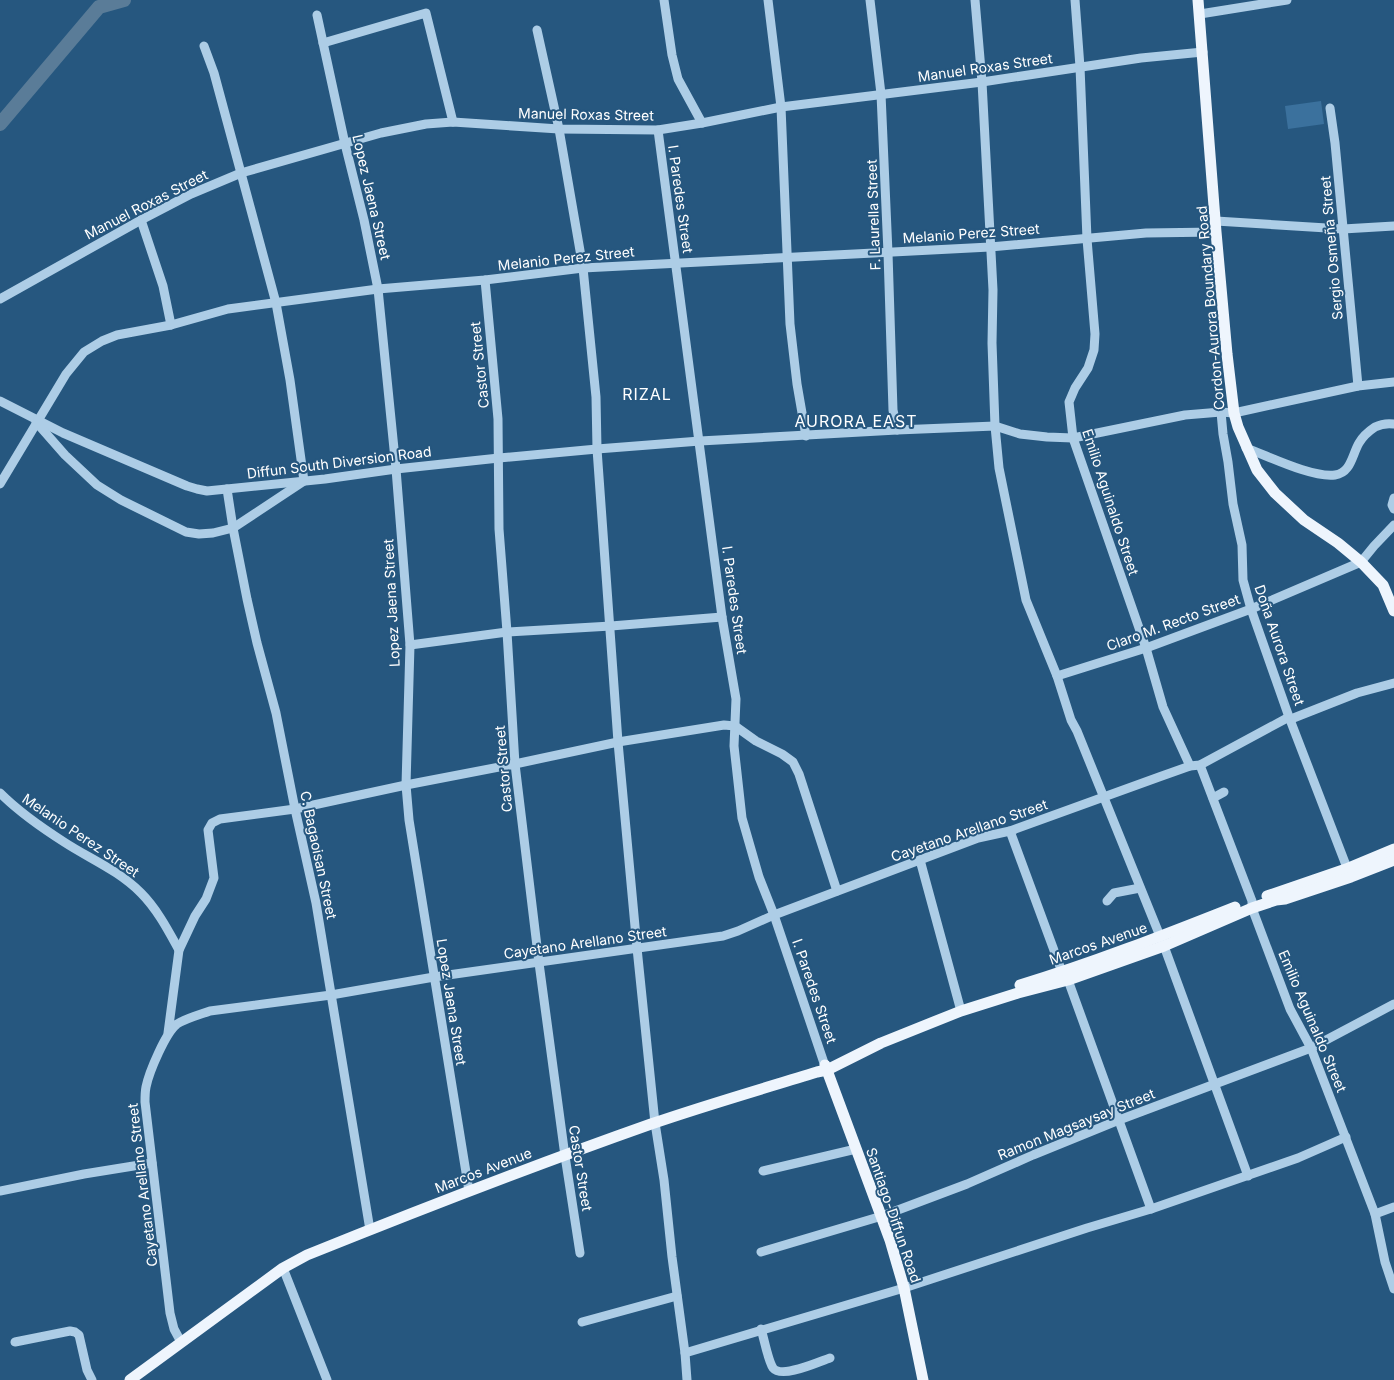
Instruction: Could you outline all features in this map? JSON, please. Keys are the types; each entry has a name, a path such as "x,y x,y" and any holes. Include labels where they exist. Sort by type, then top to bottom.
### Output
{"main road":[{"name":"Cordon-Aurora Boundary Road","path":"1198,0 1227,354 1234,413 1238,428 1257,470 1275,493 1304,520 1338,543 1361,562 1383,585 1394,611"},
{"name":"Marcos Avenue","path":"1349,873 1394,850"},
{"name":"Marcos Avenue","path":"130,1380 283,1268 307,1255 655,1123 823,1069 960,1009 1018,993 1162,942 1252,905 1394,860"},
{"name":"Santiago-Diffun Road","path":"823,1069 882,1216 904,1288 923,1380"}],"street":[{"path":"664,0 672,55 678,79 702,123"},
{"path":"768,0 781,107 790,324 797,384 806,436"},
{"name":"F. Laurella Street","path":"870,0 881,94 893,410 897,430"},
{"path":"975,0 982,82 993,290 992,343 995,426 999,468 1026,600 1057,676 1071,720 1162,942 1248,1176"},
{"name":"Emilio Aguinaldo Street","path":"1075,0 1080,67 1087,238 1095,334 1094,350 1088,368 1075,388 1069,402 1073,438 1146,648 1162,707 1190,766"},
{"path":"1200,14 1287,0"},
{"path":"323,43 426,13 453,122"},
{"name":"Lopez Jaena Street","path":"317,15 378,289 396,469 410,645 406,785 409,820 469,1192"},
{"path":"537,30 559,130 583,268 596,397 597,449 618,742 637,948 655,1123 664,1180 687,1380"},
{"path":"37,421 78,468 97,485 121,500 186,532 199,534 213,533 233,528 304,481 290,380 276,303 214,73 204,46"},
{"name":"Manuel Roxas Street","path":"0,300 141,220 191,194 241,173 381,134 426,124 453,122 559,130 658,130 781,107 982,82 1141,58 1203,52"},
{"name":"Sergio Osmeña Street","path":"1330,108 1358,386"},
{"name":"I. Paredes Street","path":"658,130 722,617 736,699 734,746 742,818 759,877 774,915 823,1069"},
{"path":"141,220 163,286 171,325"},
{"name":"Melanio Perez Street","path":"0,484 66,374 84,352 102,341 117,335 171,325 228,309 378,289 485,280 583,268 990,247 1216,226 1343,229 1394,226"},
{"name":"Castor Street","path":"485,280 498,419 499,529 508,632 515,764 539,963 580,1252"},
{"path":"995,426 1020,434 1073,438 1166,418 1221,412 1234,413 1358,386 1394,382"},
{"name":"Diffun South Diversion Road","path":"0,401 63,433 187,486 207,491 325,479 396,469 597,449 897,430 995,426"},
{"name":"Doña Aurora Street","path":"1221,412 1233,504 1242,545 1243,580 1251,609 1349,873"},
{"path":"1246,448 1309,472 1334,475 1342,473 1347,468 1359,443 1368,431 1379,425 1394,424"},
{"name":"C. Bagaoisan Street","path":"227,489 233,528 257,643 276,712 316,904 370,1230"},
{"path":"1394,498 1392,505 1394,509"},
{"name":"Claro M. Recto Street","path":"1057,676 1146,648 1251,609 1361,562 1394,525"},
{"path":"410,645 508,632 722,617"},
{"name":"Cayetano Arellano Street","path":"181,1342 174,1329 170,1313 145,1102 145,1088 150,1073 168,1033 176,1025 210,1011 330,996 434,977 724,936 774,915 978,838 1010,831 1190,766 1200,765 1290,718 1357,693 1394,683"},
{"path":"168,1033 179,950 211,888 214,878 208,830 212,823 220,819 295,809 618,742 724,725 734,726 793,762 799,774 837,891"},
{"name":"Emilio Aguinaldo Street","path":"1200,765 1290,1009 1310,1048 1375,1214 1385,1262 1394,1290"},
{"path":"1224,792 1214,801 1224,811"},
{"name":"Melanio Perez Street","path":"0,794 13,806 64,842 121,875 142,893 157,912 179,950"},
{"path":"1010,831 1151,1209"},
{"path":"920,860 960,1009"},
{"path":"1107,901 1114,893 1140,888"},
{"name":"Ramon Magsaysay Street","path":"761,1252 882,1216 967,1184 1119,1120 1310,1048 1394,1004"},
{"path":"685,1353 904,1288 1151,1209 1298,1158 1346,1137"},
{"path":"763,1171 856,1149"},
{"path":"0,1192 84,1174 152,1163"},
{"path":"1375,1214 1394,1207"},
{"path":"283,1268 327,1380"},
{"path":"582,1322 677,1296"},
{"path":"761,1330 770,1362 777,1371 794,1370 830,1358"},
{"path":"15,1342 75,1332 79,1335 87,1370 92,1380"}],"shaded area":[{"path":"1321,101 1324,124 1288,129 1285,106"}],"waterway":[{"path":"0,124 99,7 124,0"}],"district":[{"name":"RIZAL","path":"647,394"},
{"name":"AURORA EAST","path":"856,421"}]}
